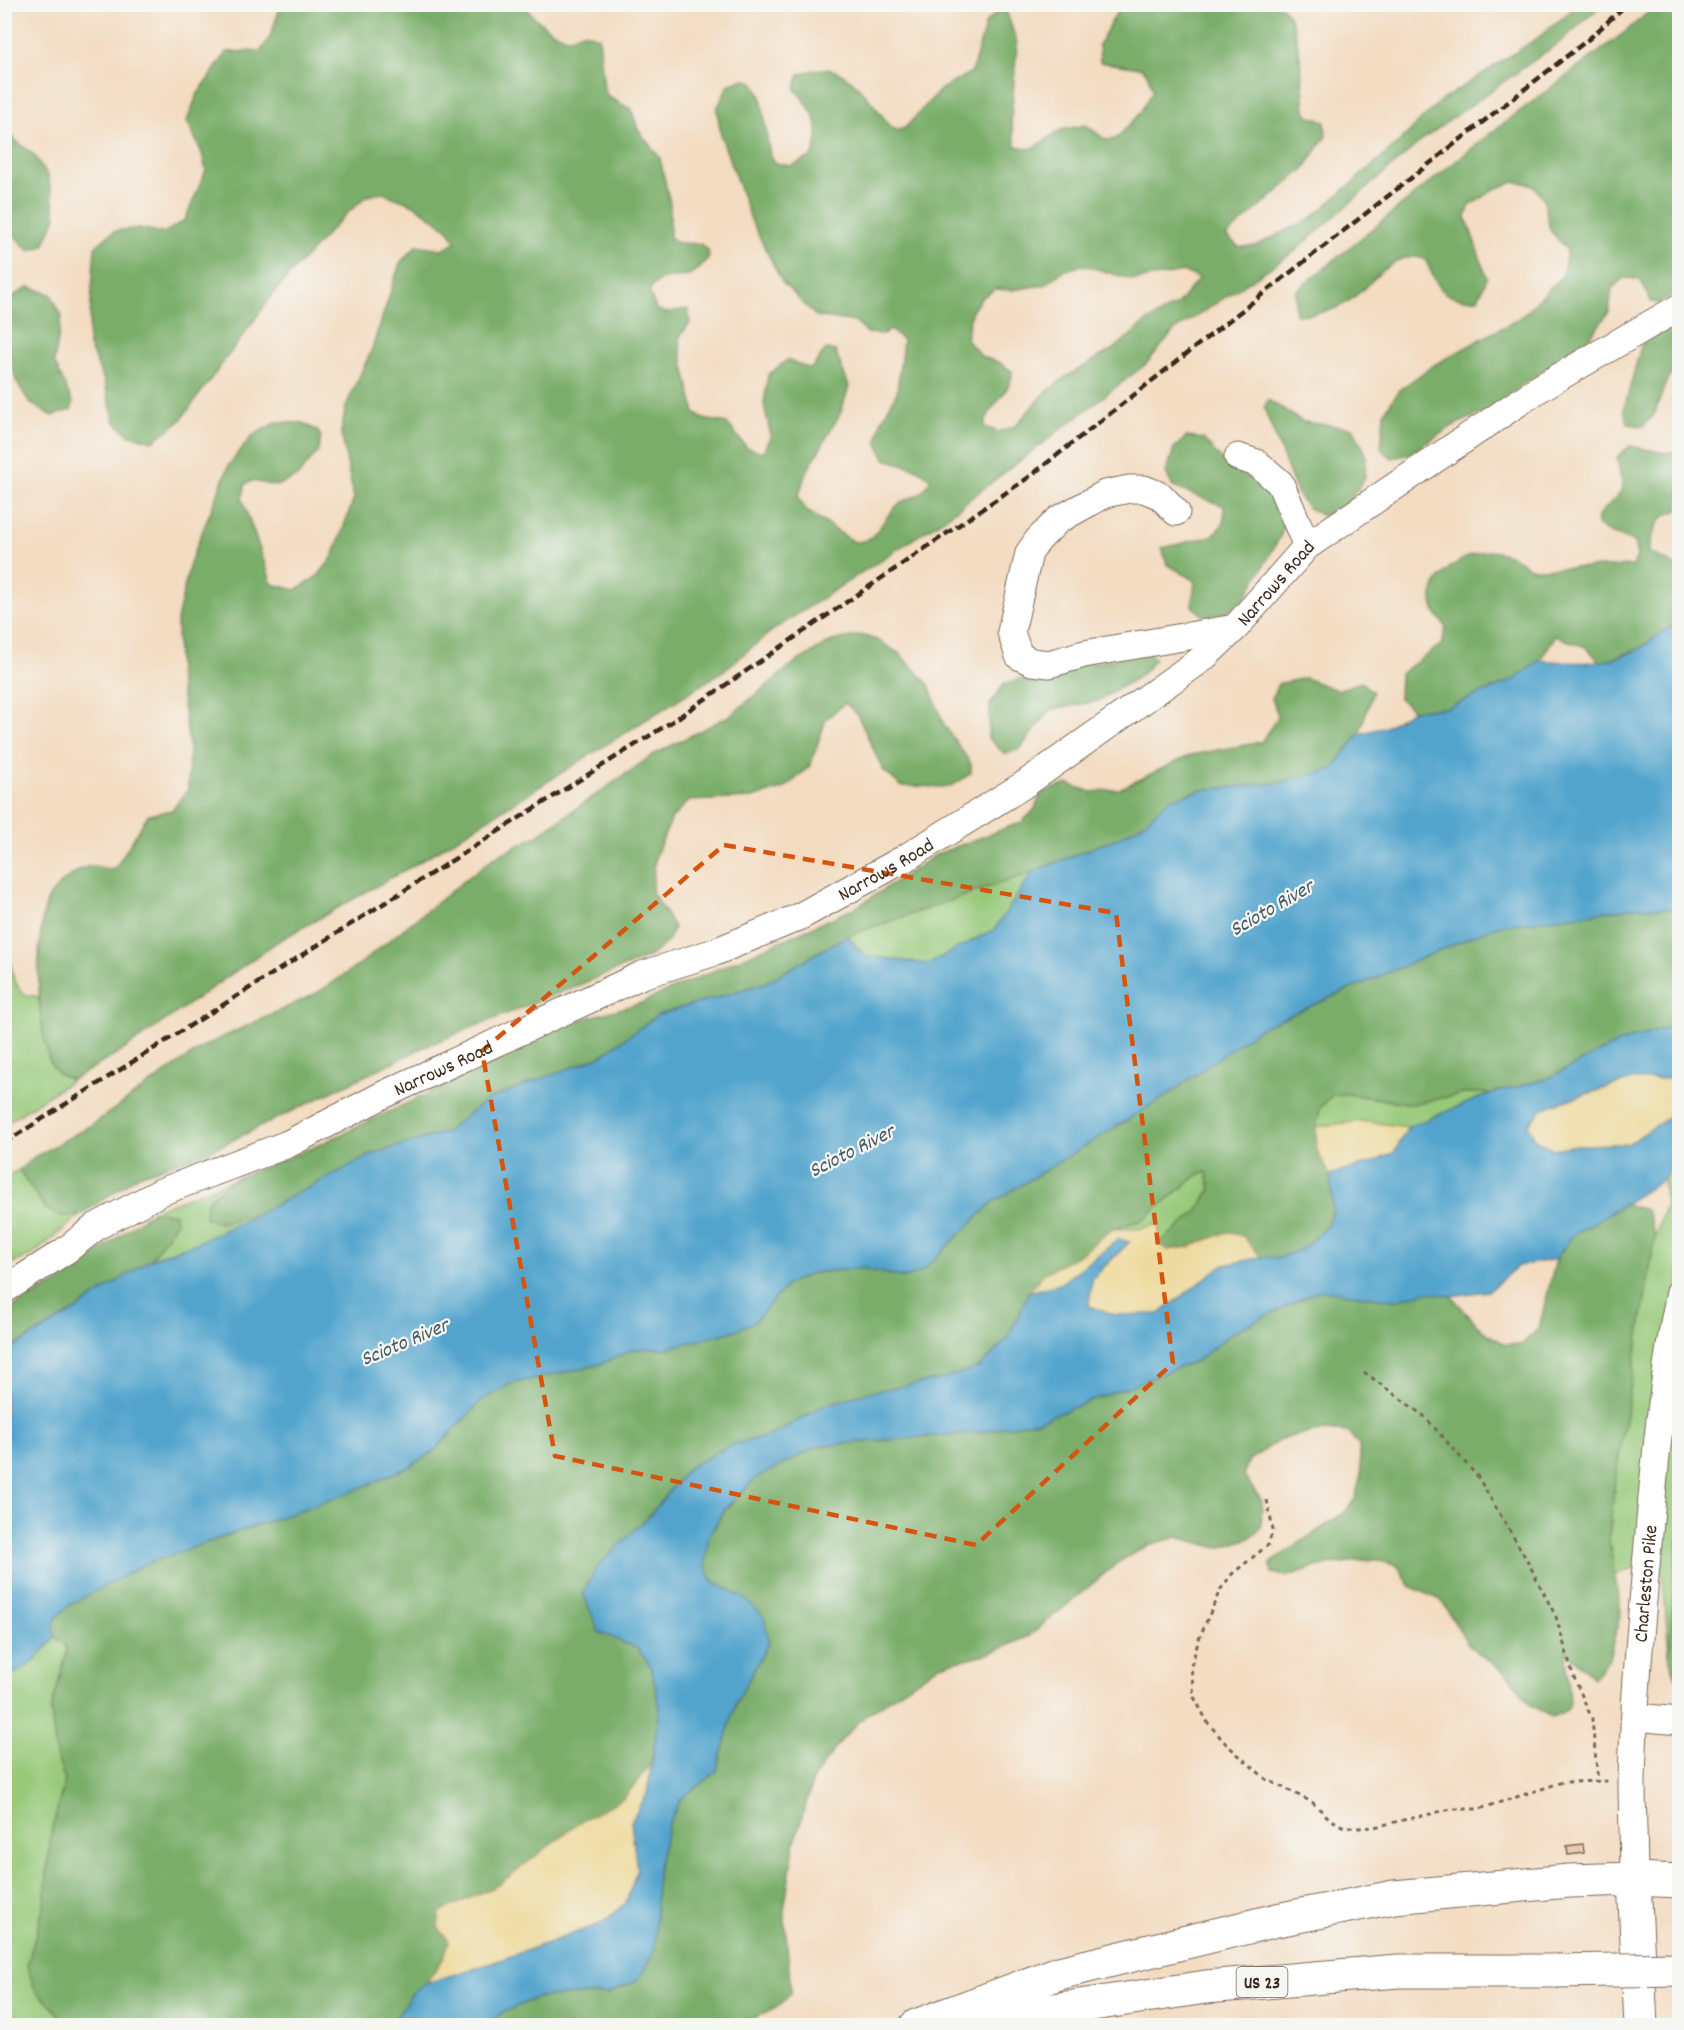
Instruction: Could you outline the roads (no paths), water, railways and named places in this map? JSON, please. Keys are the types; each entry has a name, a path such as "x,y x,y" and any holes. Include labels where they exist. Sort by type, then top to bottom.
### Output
{"main road":[{"path":"916,2025 1059,1973 1277,1920 1394,1897 1569,1881 1634,1879 1680,1881"},
{"path":"1634,1879 1641,2025"},
{"name":"US 23","path":"970,2025 1013,2016 1206,1987 1398,1971 1680,1969"}],"street":[{"name":"Narrows Road","path":"4,1290 65,1251 98,1226 161,1192 288,1144 383,1095 642,975 715,952 809,911 902,860 1022,786 1202,659 1235,628 1307,546 1540,388 1680,307"},
{"path":"1238,457 1257,463 1280,483 1307,546"},
{"path":"1176,512 1161,496 1144,489 1129,489 1105,494 1058,520 1038,540 1029,553 1011,632 1019,656 1032,662 1048,664 1084,654 1235,628"},
{"name":"Charleston Pike","path":"1634,1879 1632,1780 1644,1594 1654,1467 1665,1377 1680,1292"},
{"path":"1635,1717 1680,1720"}],"water":[{"name":"Scioto River","path":"1679,625 1679,909 1638,907 1496,926 1260,1028 1165,1097 993,1202 921,1272 905,1278 862,1268 812,1273 789,1283 754,1322 731,1332 668,1348 634,1349 601,1364 510,1384 481,1401 434,1451 411,1466 349,1493 143,1565 68,1606 56,1618 53,1626 55,1637 44,1650 27,1666 5,1677 5,1352 71,1313 151,1259 197,1243 375,1153 444,1133 487,1100 599,1057 658,1015 765,983 847,936 865,956 928,964 995,929 1033,872 1120,837 1141,825 1170,799 1202,790 1278,783 1332,769 1359,734 1386,727 1413,710 1446,708 1514,680 1540,660 1579,663 1616,658 1640,648 1663,631"},
{"path":"1679,1024 1679,1078 1632,1080 1588,1093 1543,1108 1528,1124 1536,1141 1553,1149 1577,1145 1628,1144 1665,1120 1679,1103 1679,1153 1663,1180 1572,1236 1556,1259 1518,1266 1488,1291 1451,1296 1427,1292 1395,1300 1320,1290 1233,1332 1198,1360 1038,1421 980,1432 818,1446 756,1478 724,1510 709,1536 705,1563 711,1580 746,1599 764,1617 769,1642 736,1703 716,1772 681,1799 669,1823 657,1871 655,1950 638,1980 607,1994 538,1997 500,2014 486,2025 391,2025 413,1992 426,1983 492,1963 600,1924 626,1903 637,1870 631,1822 647,1794 660,1708 651,1667 637,1648 599,1632 583,1593 597,1567 649,1516 688,1468 730,1445 770,1436 825,1405 870,1392 943,1379 980,1367 1008,1338 1029,1292 1060,1284 1119,1239 1129,1242 1092,1279 1089,1306 1116,1315 1159,1314 1221,1266 1261,1257 1279,1258 1302,1249 1327,1226 1333,1211 1330,1175 1371,1163 1394,1153 1408,1127 1492,1093 1547,1079 1618,1043"}],"railway":[{"path":"4,1143 673,721 1029,477 1590,38 1627,4"}]}
